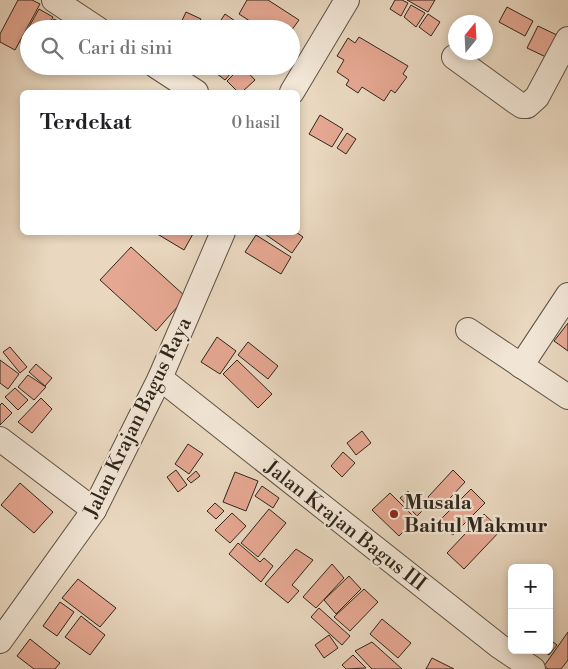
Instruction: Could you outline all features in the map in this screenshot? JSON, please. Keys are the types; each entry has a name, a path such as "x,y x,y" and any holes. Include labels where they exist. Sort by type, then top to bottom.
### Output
{"street":[{"path":"54,0 84,20"},
{"path":"293,90 347,0"},
{"path":"459,60 516,102 522,106 527,106 536,97 568,39"},
{"path":"170,75 193,90"},
{"name":"Jalan Krajan Bagus Raya","path":"0,641 94,510 160,378 222,235"},
{"path":"521,366 568,295"},
{"path":"468,330 568,397"},
{"name":"Jalan Krajan Bagus III","path":"160,378 499,646 533,669"},
{"path":"0,439 94,510"}],"building":[{"path":"18,0 32,0 40,4 31,20 20,20 20,41 15,50 0,42 0,34"},
{"path":"247,0 268,0 299,20 248,20 239,14"},
{"path":"395,0 402,0 408,3 401,16 390,9"},
{"path":"407,0 435,0 428,12"},
{"path":"411,5 425,13 416,27 404,17"},
{"path":"507,7 533,21 525,36 499,22"},
{"path":"39,9 53,17 52,20 33,20"},
{"path":"186,12 201,19 200,20 182,20"},
{"path":"225,14 234,20 221,20"},
{"path":"428,14 440,22 431,36 419,27"},
{"path":"538,26 559,36 548,58 527,48"},
{"path":"359,37 408,66 403,74 407,77 395,93 391,90 384,101 362,87 358,93 346,85 349,80 337,72 344,60 337,56 348,38 355,43"},
{"path":"219,75 229,75 225,80"},
{"path":"233,75 250,75 255,80 244,90 236,90 227,81"},
{"path":"320,115 343,129 332,147 309,134"},
{"path":"347,133 356,139 346,154 337,148"},
{"path":"159,235 192,235 184,250"},
{"path":"256,235 291,257 281,274 245,252"},
{"path":"266,235 300,235 303,237 292,253"},
{"path":"131,247 186,297 156,331 100,280"},
{"path":"568,323 568,351 554,341"},
{"path":"217,337 236,351 220,374 201,362"},
{"path":"248,342 278,366 268,379 238,355"},
{"path":"10,347 27,367 20,373 3,352"},
{"path":"0,360 19,374 8,389 0,383"},
{"path":"237,360 272,394 258,408 223,374"},
{"path":"36,364 52,378 45,386 29,372"},
{"path":"28,375 46,387 34,400 18,387"},
{"path":"15,388 28,400 18,410 5,397"},
{"path":"41,398 52,409 32,433 18,422"},
{"path":"2,403 12,413 0,425 0,405"},
{"path":"362,431 371,443 356,455 347,443"},
{"path":"188,444 203,454 189,474 175,464"},
{"path":"343,452 355,463 342,477 331,466"},
{"path":"176,470 187,485 178,492 167,477"},
{"path":"453,470 465,482 440,509 428,497"},
{"path":"196,471 200,476 191,483 187,479"},
{"path":"235,472 258,481 246,511 223,502"},
{"path":"20,483 53,512 34,533 1,505"},
{"path":"262,486 279,498 273,508 255,496"},
{"path":"471,489 485,503 453,535 437,523"},
{"path":"408,491 424,509 417,516 400,498"},
{"name":"Musala Baitul Makmur","path":"390,493 416,519 399,536 372,510"},
{"path":"215,503 224,511 216,519 207,511"},
{"path":"269,509 286,523 258,557 241,543"},
{"path":"232,513 246,526 230,543 215,530"},
{"path":"484,514 501,530 464,569 447,553"},
{"path":"238,543 260,562 264,558 273,566 261,582 229,554"},
{"path":"296,549 313,560 292,585 299,591 288,603 265,584"},
{"path":"332,564 344,578 316,608 303,597"},
{"path":"349,576 361,589 336,614 324,600"},
{"path":"78,579 116,608 100,627 62,598"},
{"path":"364,589 378,602 350,631 334,617"},
{"path":"60,602 74,612 57,636 43,626"},
{"path":"319,608 350,636 342,645 311,617"},
{"path":"81,616 105,635 90,655 65,637"},
{"path":"382,619 411,643 398,658 370,634"},
{"path":"568,632 568,660 561,669 548,669 544,666"},
{"path":"329,635 338,648 324,658 315,645"},
{"path":"30,639 60,663 55,669 34,669 17,656"},
{"path":"372,642 402,669 372,669 355,651"},
{"path":"553,642 557,645 553,650"},
{"path":"353,655 366,668 346,669 342,665"},
{"path":"432,658 454,669 426,669"}],"place":[{"name":"Musala Baitul Makmur","path":"394,514"}]}
